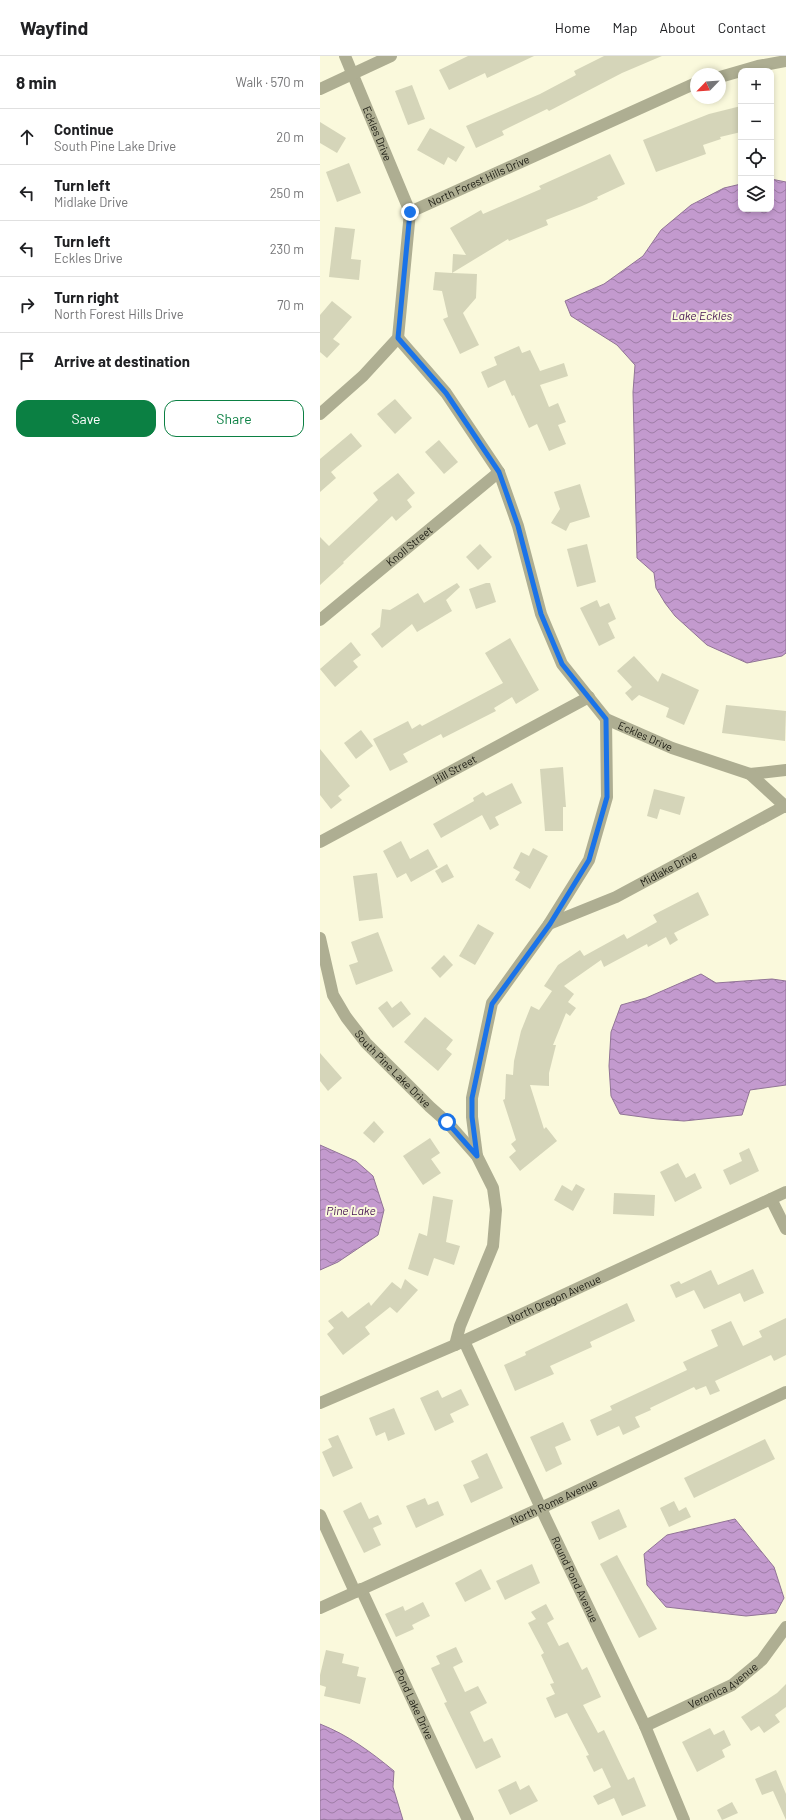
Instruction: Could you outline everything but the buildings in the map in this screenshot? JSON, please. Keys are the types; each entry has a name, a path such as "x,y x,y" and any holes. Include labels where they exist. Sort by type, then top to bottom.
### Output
{"street":[{"name":"Eckles Drive","path":"346,56 410,212"},
{"path":"320,89 391,56"},
{"path":"726,74 758,66 786,61"},
{"name":"North Forest Hills Drive","path":"410,212 690,86"},
{"path":"320,414 363,376 398,338 410,212"},
{"name":"Eckles Drive","path":"398,338 446,393 499,472 518,526 541,614 562,664 606,719 672,748 750,774 786,770"},
{"name":"Knoll Street","path":"320,620 499,472"},
{"name":"Hill Street","path":"320,842 589,697"},
{"path":"477,1156 472,1117 472,1098 492,1004 550,924 589,860 607,797 606,719"},
{"name":"Midlake Drive","path":"550,924 616,898 786,806 750,774"},
{"name":"South Pine Lake Drive","path":"320,938 333,995 346,1017 366,1043 447,1122 477,1156 493,1188 496,1210 493,1246 460,1326 459,1343"},
{"name":"North Oregon Avenue","path":"322,1400 459,1343 786,1192"},
{"path":"771,1198 786,1229"},
{"name":"Round Pond Avenue","path":"459,1343 541,1508 645,1726 684,1820"},
{"name":"North Rome Avenue","path":"320,1608 541,1508 786,1392"},
{"name":"Pond Lake Drive","path":"320,1515 358,1590 468,1820"},
{"name":"Veronica Avenue","path":"645,1726 732,1685 762,1660 786,1627"}],"water":[{"name":"Lake Eckles","path":"774,180 786,182 786,653 782,656 747,663 707,645 675,616 656,588 654,573 637,558 633,392 635,365 617,345 571,316 565,301 604,284 643,256 661,230 691,205 724,188 738,185 738,212 774,212"},
{"path":"701,974 716,983 772,979 786,981 786,1085 750,1090 742,1115 684,1121 620,1114 611,1096 609,1066 611,1032 621,1005 646,998"},
{"name":"Pine Lake","path":"320,1145 356,1161 373,1176 384,1210 378,1235 338,1262 320,1270"},
{"path":"735,1519 774,1567 784,1598 776,1613 746,1616 666,1607 647,1585 644,1554 667,1535"},
{"path":"320,1724 359,1744 394,1771 393,1787 403,1820 320,1820"}],"route":[{"path":"410,212 398,338 446,393 499,472 518,526 541,614 562,664 606,719 607,797 589,860 550,924 492,1004 472,1098 472,1117 477,1156 447,1122"}]}
